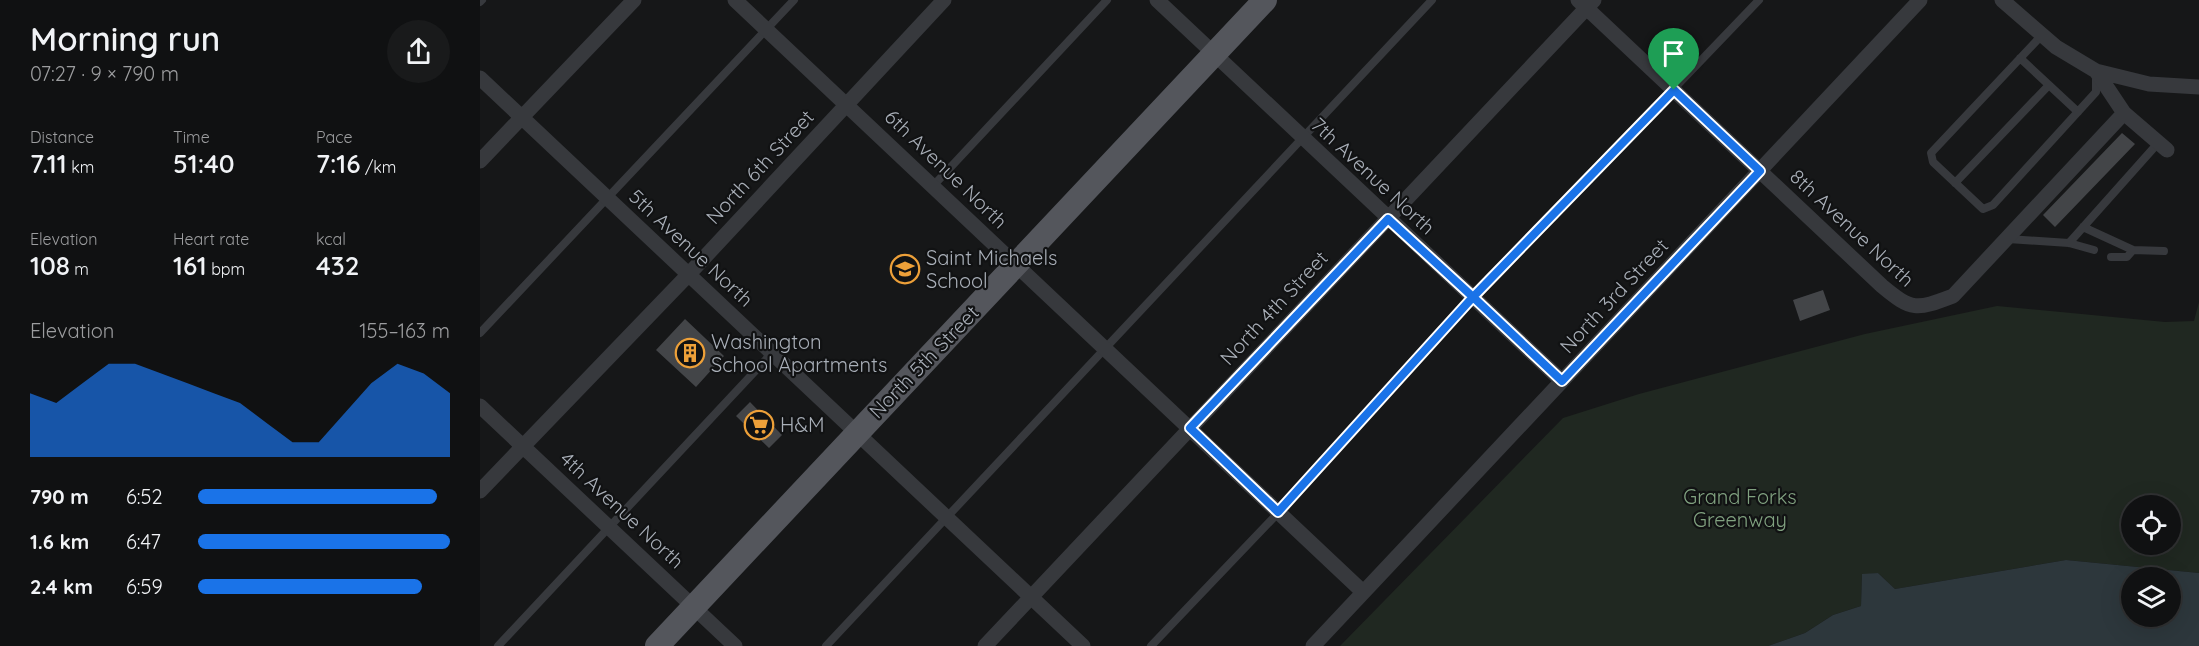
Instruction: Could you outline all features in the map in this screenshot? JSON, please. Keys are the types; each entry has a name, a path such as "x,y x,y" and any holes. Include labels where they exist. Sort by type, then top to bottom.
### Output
{"main road":[{"name":"North 5th Street","path":"657,646 1265,0"}],"street":[{"path":"480,161 634,0"},
{"name":"6th Avenue North","path":"735,0 1363,592"},
{"name":"North 6th Street","path":"480,491 689,274 944,0"},
{"name":"7th Avenue North","path":"1157,0 1301,138 1562,381"},
{"name":"North 3rd Street","path":"1313,646 1920,0"},
{"path":"2002,0 2071,57 2096,71 2149,84 2199,87"},
{"name":"8th Avenue North","path":"1586,3 1674,90 1905,305 1928,306 1953,296 2124,113"},
{"name":"North 4th Street","path":"985,646 1388,219 1586,3"},
{"path":"2096,71 2124,113 2163,146"},
{"name":"5th Avenue North","path":"480,78 1083,646"},
{"name":"4th Avenue North","path":"480,405 735,646"}],"lane":[{"path":"480,333 794,0"},
{"path":"933,186 1107,0"},
{"path":"826,646 1432,0"},
{"path":"1151,646 1278,512 1473,297 1759,0"},
{"path":"2042,34 1931,153 1933,162 1983,209 1993,205 2096,92 2096,71"},
{"path":"2020,58 2078,112"},
{"path":"1955,183 2049,85"},
{"path":"2069,243 2163,146"},
{"path":"2083,227 2133,250 2164,251"},
{"path":"2007,239 2069,243 2094,250"},
{"path":"2110,257 2127,257 2133,250"},
{"path":"498,646 772,354"}],"green space":[{"name":"Grand Forks Greenway","path":"2199,302 2199,573 2181,571 2181,567 2138,567 2066,560 1895,589 1878,573 1862,575 1861,606 1833,615 1805,633 1768,646 1340,646 1563,418 1639,394 1865,334 1997,306 2165,322 2194,321"}],"shaded area":[{"path":"2066,560 2138,567 2121,567 2121,627 2181,627 2181,571 2199,573 2199,646 1768,646 1805,633 1833,615 1861,606 1862,574 1878,573 1895,589"}],"building":[{"path":"2122,133 2135,144 2055,227 2043,215"},
{"path":"1823,290 1830,310 1800,321 1793,300"},
{"name":"Washington School Apartments","path":"685,319 724,356 696,387 656,350"},
{"name":"H&M","path":"750,402 782,435 769,448 736,416"}],"place":[{"name":"Saint Michaels School","path":"905,269"},
{"name":"Washington School Apartments","path":"690,353"},
{"name":"H&M","path":"759,425"}],"route":[{"path":"1674,90 1473,297 1388,219 1190,428 1278,512 1473,297 1562,381 1760,171 1674,90"}]}
